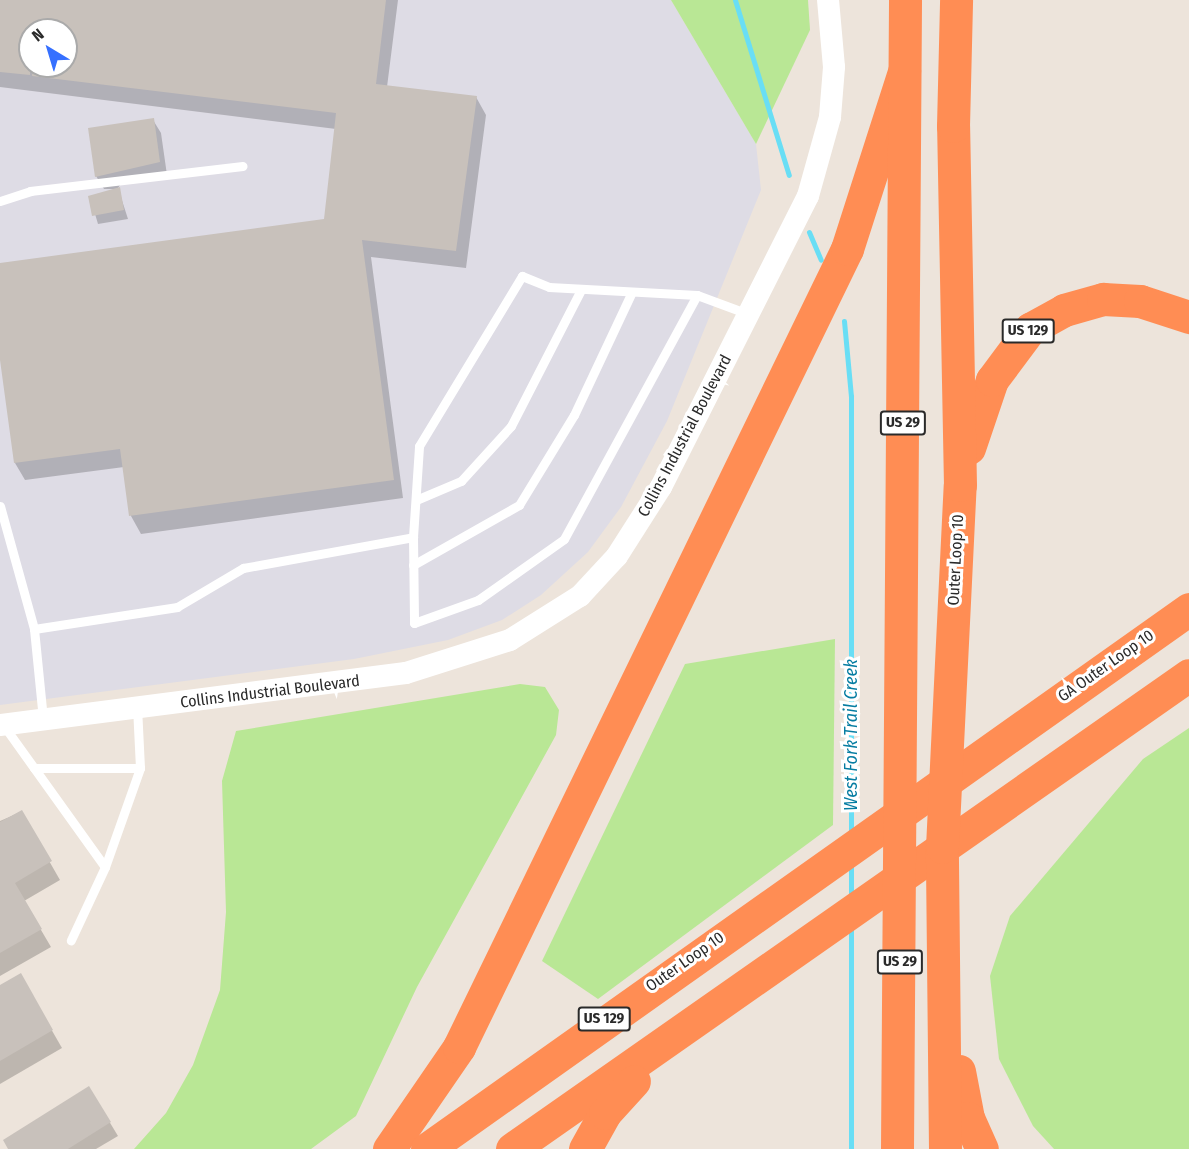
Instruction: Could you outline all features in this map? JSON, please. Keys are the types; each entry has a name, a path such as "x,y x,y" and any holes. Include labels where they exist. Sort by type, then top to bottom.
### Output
{"highway":[{"name":"US 29","path":"897,1149 905,0"},
{"name":"US 29","path":"956,0 953,126 960,485"},
{"path":"389,1149 459,1047 847,249 904,71"},
{"name":"US 129","path":"960,485 992,380 1030,329 1064,310 1104,299 1140,301 1189,317"},
{"name":"Outer Loop 10","path":"945,1149 942,847 960,485"},
{"name":"GA Outer Loop 10","path":"1031,717 1186,609"},
{"path":"512,1149 737,996 1021,790 1189,675"},
{"path":"1137,711 1189,683"},
{"name":"Outer Loop 10","path":"427,1149 1031,717"},
{"path":"944,965 962,1089 982,1149"},
{"path":"585,1149 626,1087 737,996"}],"street":[{"name":"Collins Industrial Boulevard","path":"1,724 406,673 510,640 558,613 599,577 632,533 687,438 817,170 834,67 828,0"}],"lane":[{"path":"0,201 30,191 243,166"},
{"path":"697,295 564,539 478,600 414,623 413,537 419,446 522,276 549,287 631,294 697,295 749,314"},
{"path":"416,500 461,481 511,426 580,290"},
{"path":"413,565 519,505 574,415 631,294"},
{"path":"0,506 34,629 43,719"},
{"path":"34,629 177,607 243,568 413,537"},
{"path":"71,940 105,867 140,768 137,708"},
{"path":"1,724 105,867"},
{"path":"34,768 140,768"}],"shaded area":[{"path":"0,0 671,0 756,144 761,190 667,421 621,507 588,552 541,595 502,620 448,640 354,659 0,705"}],"green space":[{"path":"671,0 808,0 810,30 756,144"},
{"path":"835,639 833,825 598,999 542,961 685,664"},
{"path":"520,684 545,687 559,710 556,735 417,987 356,1116 311,1149 134,1149 166,1113 193,1065 220,990 226,912 222,781 236,731"},
{"path":"1189,728 1189,1149 1054,1149 1033,1126 999,1059 990,976 1010,916 1143,759"}],"building":[{"path":"0,0 386,0 376,84 477,96 456,251 362,240 394,480 129,516 120,449 14,463 0,360 0,263 324,219 336,113 48,78 78,78 78,18 18,18 18,74 0,72"},
{"path":"154,118 160,162 95,177 88,128"},
{"path":"120,187 124,210 92,216 88,196"},
{"path":"22,810 52,861 15,883 42,929 0,953 0,822"},
{"path":"21,973 53,1030 0,1061 0,985"},
{"path":"89,1086 111,1122 68,1149 8,1149 3,1140"}],"waterway":[{"name":"West Fork Trail Creek","path":"735,0 789,175"},
{"name":"West Fork Trail Creek","path":"809,232 821,260"},
{"name":"West Fork Trail Creek","path":"844,321 851,396 851,835"},
{"name":"West Fork Trail Creek","path":"851,862 851,898"},
{"name":"West Fork Trail Creek","path":"851,925 851,1149"}]}
